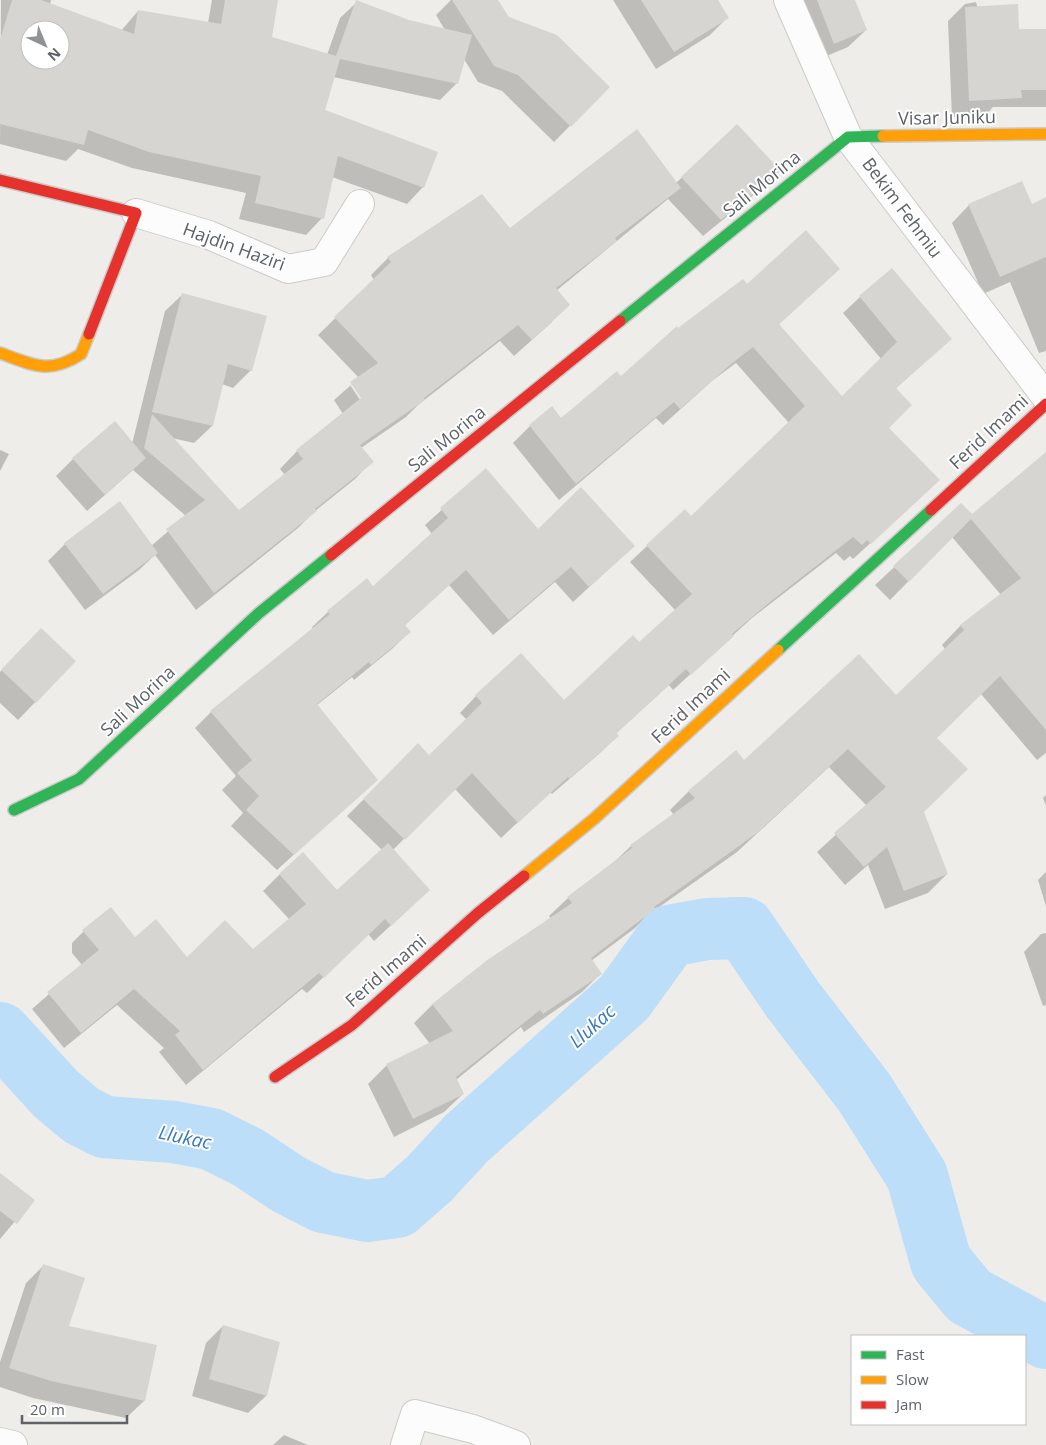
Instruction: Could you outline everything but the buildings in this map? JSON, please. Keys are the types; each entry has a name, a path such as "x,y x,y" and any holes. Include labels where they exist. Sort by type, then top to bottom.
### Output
{"street":[{"name":"Bekim Fehmiu","path":"788,0 848,138 1046,397"},
{"name":"Visar Juniku","path":"848,138 1046,134"},
{"name":"Sali Morina","path":"14,810 79,779 259,613 848,138"},
{"name":"Hajdin Haziri","path":"0,180 136,213 209,235 288,269 324,262 360,204"},
{"path":"0,353 46,369 66,365 81,354 136,213"},
{"name":"Ferid Imami","path":"275,1077 352,1025 478,913 595,818 1046,404"},
{"path":"405,1445 416,1414 473,1429 516,1445"},
{"path":"0,1442 13,1445"}],"waterway":[{"name":"Llukac","path":"0,1033 56,1094 81,1115 104,1127 174,1132 211,1139 249,1158 288,1184 323,1202 367,1211 397,1207 429,1179 467,1138 624,998 669,936 707,929 744,928 793,1000 864,1092 917,1176 941,1262 969,1296 1046,1338"}],"traffic: fast":[{"path":"620,321 848,137 883,136"},
{"path":"778,650 931,510"},
{"path":"14,810 79,779 259,613 331,555"}],"traffic: slow":[{"path":"883,136 1046,134"},
{"path":"0,353 32,364 50,366 70,360 81,354 89,334"},
{"path":"524,876 595,818 778,650"}],"traffic: jam":[{"path":"0,180 136,213 89,334"},
{"path":"331,555 620,321"},
{"path":"931,510 1046,404"},
{"path":"275,1077 352,1025 478,913 524,876"}]}
